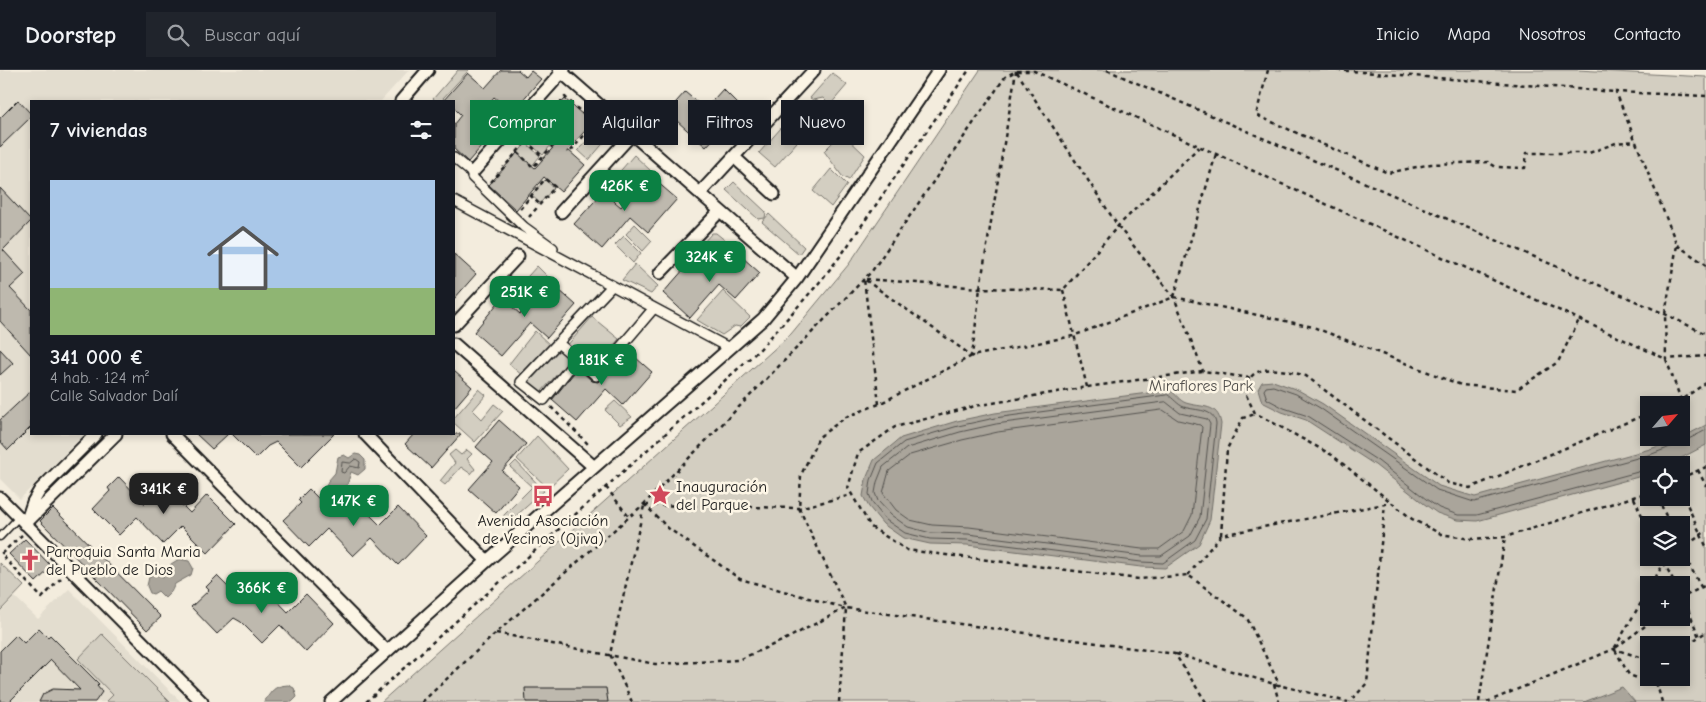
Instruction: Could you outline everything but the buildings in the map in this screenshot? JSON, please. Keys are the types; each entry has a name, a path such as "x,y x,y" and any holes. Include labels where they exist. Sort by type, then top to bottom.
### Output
{"street":[{"path":"402,100 428,70"},
{"path":"700,193 814,70"},
{"path":"331,702 487,561 763,319 797,278 939,70"},
{"path":"472,175 562,71 594,100"},
{"path":"562,212 622,145"},
{"path":"645,145 797,278"},
{"path":"734,157 774,194"},
{"path":"455,159 524,227 553,248 550,252"},
{"path":"455,202 730,348"},
{"path":"660,274 720,211"},
{"path":"455,324 518,256"},
{"path":"577,359 544,400 521,382 612,286"},
{"path":"558,343 596,376 654,308"},
{"path":"455,345 594,467"},
{"path":"22,525 40,490 95,435"},
{"path":"22,525 115,435"},
{"path":"173,435 387,651"},
{"path":"366,435 487,561"},
{"path":"0,498 22,525 202,702"}],"lane":[{"path":"0,537 22,525"}],"path":[{"path":"1107,70 1665,314 1706,334"},
{"path":"1268,70 1256,115 1388,173 1431,164 1488,162 1496,167 1525,168 1527,153 1589,153 1616,143 1636,141"},
{"path":"1338,70 1619,92 1706,96"},
{"path":"1016,71 1118,226 1174,297 1203,371"},
{"path":"972,356 980,288 1016,71"},
{"path":"422,702 496,633 644,504 872,271 1005,77 1016,71 1039,72 1199,147 1666,359 1706,356"},
{"path":"1619,92 1616,92 1677,245 1665,314 1666,359 1680,396"},
{"path":"567,151 569,153 594,124 574,105"},
{"path":"501,171 523,145"},
{"path":"530,145 543,157"},
{"path":"518,152 533,167 554,145"},
{"path":"1063,290 1118,226 1199,147"},
{"path":"1174,297 1216,154"},
{"path":"517,213 531,195 544,179 555,187 540,205 531,195"},
{"path":"531,195 540,204"},
{"path":"1677,245 1706,265"},
{"path":"864,279 980,288 1063,290"},
{"path":"864,279 972,356"},
{"path":"864,279 879,404"},
{"path":"1063,290 1087,387"},
{"path":"839,702 846,608 799,508 801,475 819,437 846,417 879,404 972,356 1073,336 1174,297 1313,327 1462,385 1516,390 1558,362 1579,320"},
{"path":"1640,417 1470,488 1448,483 1306,376 1281,370 1257,372 1250,378 1245,393 1255,413 1332,455 1412,519 1441,534 1471,539 1505,537 1640,495"},
{"path":"1250,378 1203,371 1087,387 976,406 895,427 858,453 848,488 871,527 907,550 1139,579 1188,574 1247,618 1280,686"},
{"path":"1687,396 1706,383"},
{"path":"541,398 593,450"},
{"path":"1188,574 1221,535 1227,449 1243,418 1255,413"},
{"path":"1690,474 1706,466"},
{"path":"1698,470 1706,486"},
{"path":"606,487 629,517"},
{"path":"644,504 799,508 852,494"},
{"path":"1634,497 1642,516"},
{"path":"644,504 668,528 740,580 846,608 1174,654 1280,686 1349,702 1367,683 1385,504 1221,535"},
{"path":"632,702 610,654 644,504"},
{"path":"1687,506 1706,546"},
{"path":"22,525 1,554 42,598 63,576"},
{"path":"1690,543 1706,531"},
{"path":"1479,702 1505,537"},
{"path":"1690,566 1701,587"},
{"path":"1690,592 1706,585"},
{"path":"1614,648 1640,604"},
{"path":"496,633 655,664 738,660 784,640 846,608"},
{"path":"1690,615 1699,637"},
{"path":"1487,702 1614,648 1645,626"},
{"path":"1690,642 1706,632"},
{"path":"1614,648 1640,657"},
{"path":"1614,648 1629,675 1657,685 1662,702"},
{"path":"1174,654 1206,702"},
{"path":"1274,684 1279,702"}],"shaded area":[{"path":"0,70 409,70 382,100 30,100 30,435 83,435 20,499 0,479"},
{"path":"69,589 181,702 0,702 0,612 15,597 38,619"}],"green space":[{"path":"458,70 469,70 443,98 444,100 433,99"},
{"name":"Miraflores Park","path":"980,70 1577,70 1706,77 1706,702 381,702 791,334 849,264"},
{"path":"832,73 847,85 834,100 825,100 823,98 813,100 810,98"},
{"path":"781,128 781,145 794,145 775,167 759,153 766,145 771,145 771,139"},
{"path":"584,144 602,145 589,160 578,150"},
{"path":"524,145 528,145 540,156 531,167 517,154"},
{"path":"532,145 551,145 543,155"},
{"path":"830,145 855,145 865,155 849,180 842,176 824,151"},
{"path":"634,155 650,170 632,190 616,176"},
{"path":"831,169 847,185 831,207 813,191"},
{"path":"545,180 554,188 540,203 531,195"},
{"path":"734,182 766,212 765,218 758,219 726,190"},
{"path":"769,214 804,247 799,254 762,222"},
{"path":"635,224 652,241 643,251 626,234"},
{"path":"712,233 716,233 732,246 710,272 691,256"},
{"path":"624,236 641,253 633,263 615,245"},
{"path":"635,264 658,286 651,294 622,280"},
{"path":"537,266 549,278 532,296 520,285"},
{"path":"723,291 750,317 740,327 735,326 722,335 697,320"},
{"path":"592,317 619,339 592,372 565,348"},
{"path":"535,331 551,346 524,377 509,364"},
{"path":"556,347 571,359 541,392 527,380"},
{"path":"479,389 486,395 473,410 482,419 494,404 503,411 475,442 455,424 455,417"},
{"path":"615,401 632,417 620,425 605,410"},
{"path":"537,436 568,469 548,488 517,459"},
{"path":"455,450 461,455 467,450 472,454 467,459 475,469 471,474 461,467 445,485 440,481 455,463 449,455"},
{"path":"516,461 544,491 508,523 503,516 532,487 510,467"},
{"path":"0,563 24,586 0,611"},
{"path":"102,634 170,702 106,702 113,695 78,659"}],"water":[{"path":"1273,381 1298,390 1323,404 1439,486 1475,497 1658,446 1690,446 1690,433 1706,425 1706,445 1685,456 1640,456 1640,476 1638,477 1477,521 1457,520 1437,513 1375,465 1306,420 1282,412 1262,402 1258,389 1262,382"},
{"path":"1171,390 1184,402 1213,409 1217,413 1221,424 1210,520 1199,544 1165,568 1141,567 967,545 930,544 903,538 883,524 869,507 863,496 866,479 874,460 901,438 957,421 995,413"},
{"path":"355,454 360,455 365,460 365,469 358,475 351,472 346,487 339,495 335,497 328,495 325,489 328,481 335,473 338,457 344,455 349,458"},
{"path":"179,559 189,561 193,568 191,575 175,584 165,598 158,591 153,594 150,593 147,586 149,577 155,573 163,577 168,572 171,564"},
{"path":"288,685 294,688 297,697 292,702 264,702 276,688"},
{"path":"1622,687 1635,702 1584,702"}],"place":[{"name":"Inauguración del Parque","path":"660,495"},
{"name":"Avenida Asociación de Vecinos (Ojiva)","path":"543,496"},
{"name":"Parroquia Santa Maria del Pueblo de Dios","path":"30,560"}]}
